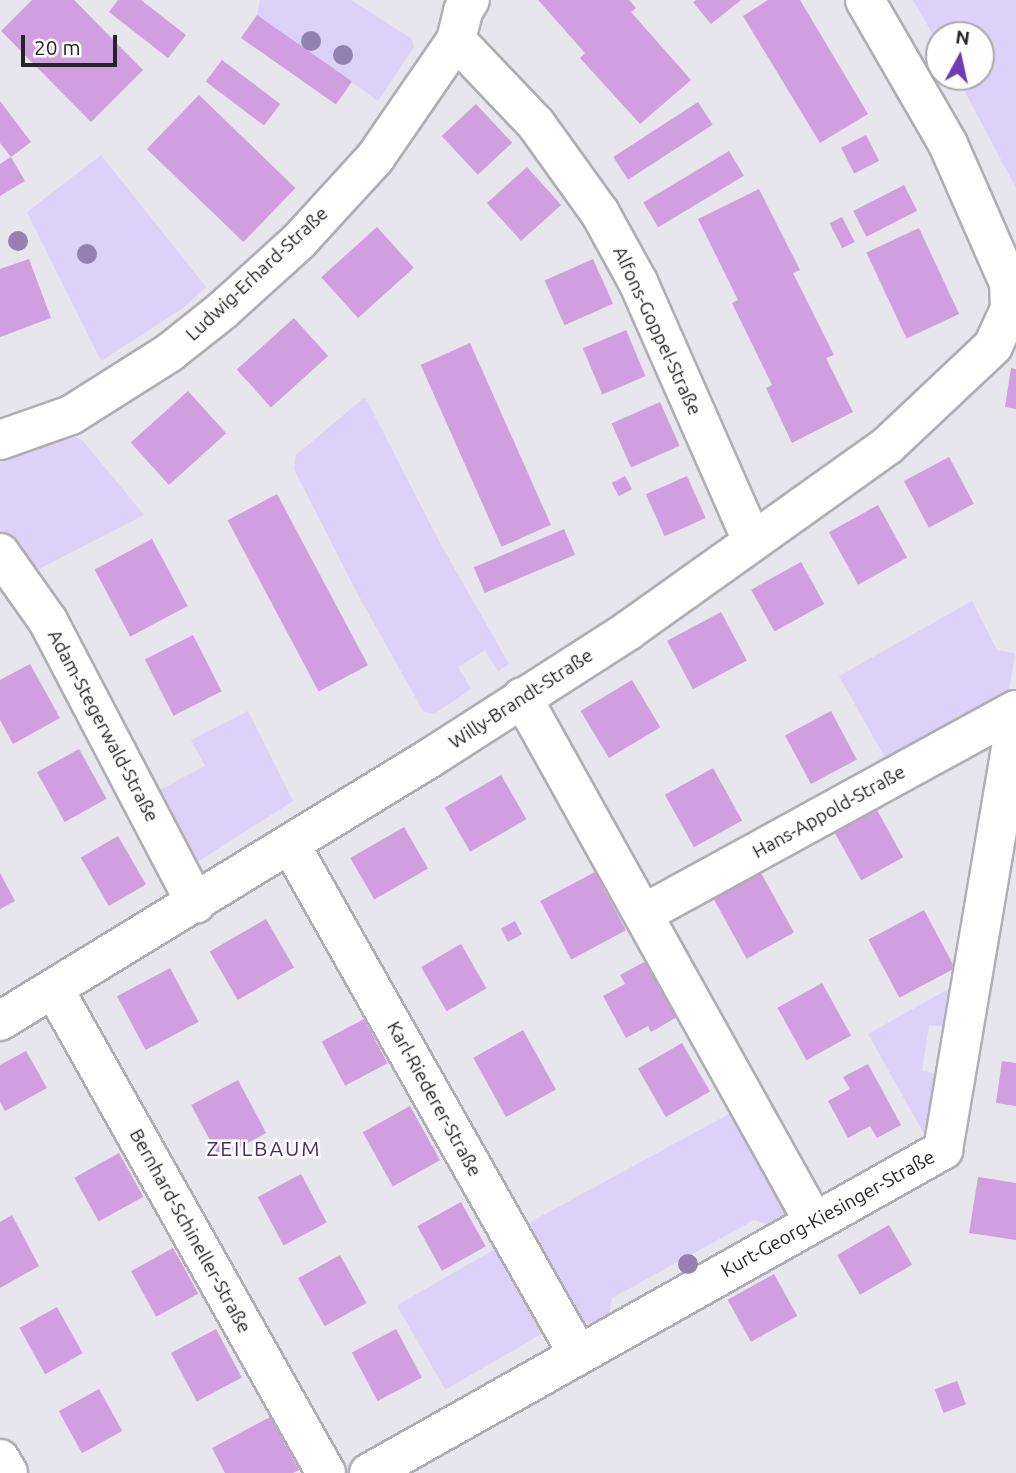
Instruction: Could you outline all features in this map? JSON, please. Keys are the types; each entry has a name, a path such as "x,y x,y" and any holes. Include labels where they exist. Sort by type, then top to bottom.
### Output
{"street":[{"name":"Ludwig-Erhard-Straße","path":"0,440 71,415 169,353 223,310 299,241 374,159 456,40 463,11 470,0"},
{"name":"Willy-Brandt-Straße","path":"0,1021 196,904 430,758 629,629 887,446 978,363 1004,328 1010,309 1009,283 978,207 948,145 865,0"},
{"name":"Alfons-Goppel-Straße","path":"456,40 536,124 600,214 638,282 752,541"},
{"name":"Adam-Stegerwald-Straße","path":"0,553 48,621 196,904"},
{"path":"522,697 814,1222"},
{"name":"Hans-Appold-Straße","path":"643,914 1016,710"},
{"name":"Kurt-Georg-Kiesinger-Straße","path":"369,1473 943,1150 1016,719"},
{"name":"Karl-Riederer-Straße","path":"290,844 578,1354"},
{"name":"Bernhard-Schineller-Straße","path":"54,989 326,1473"},
{"path":"0,1459 8,1473"}],"shaded area":[{"path":"260,0 351,0 412,39 414,47 378,101 257,15"},
{"path":"913,0 1016,0 1016,188 964,91 995,91 995,21 925,21"},
{"path":"101,155 206,287 183,308 101,361 27,212"},
{"path":"365,397 440,543 509,664 498,671 485,650 458,667 471,689 434,714 423,711 356,591 294,469 296,455"},
{"path":"71,435 83,441 144,515 29,574 0,534 0,462"},
{"path":"972,601 997,650 1015,653 1009,693 887,761 839,676"},
{"path":"248,711 293,801 199,861 185,857 154,793 205,766 191,740"},
{"path":"961,982 954,1028 929,1025 922,1071 947,1075 928,1141 868,1034"},
{"path":"740,1108 790,1199 784,1221 774,1226 754,1220 612,1298 608,1321 598,1326 575,1317 525,1225"},
{"path":"500,1246 548,1330 445,1390 397,1306"}],"building":[{"path":"32,0 74,0 143,70 91,122 1,31"},
{"path":"118,0 141,0 186,35 168,58 109,12"},
{"path":"538,0 629,0 636,8 631,12 691,80 640,124 580,58 585,53"},
{"path":"741,0 711,24 693,2"},
{"path":"768,0 800,0 868,114 820,143 743,16"},
{"path":"257,15 352,82 336,104 241,38"},
{"path":"222,60 280,104 264,125 206,82"},
{"path":"199,95 295,188 243,242 147,149"},
{"path":"0,101 31,142 11,157 0,143"},
{"path":"698,102 713,125 628,180 613,157"},
{"path":"476,104 512,143 478,175 442,136"},
{"path":"866,135 879,161 854,174 841,148"},
{"path":"729,151 744,176 658,227 643,203"},
{"path":"11,157 25,181 0,196 0,164"},
{"path":"527,167 561,205 521,241 487,203"},
{"path":"904,185 917,211 866,237 853,211"},
{"path":"759,189 800,270 793,273 834,355 826,358 853,412 792,443 766,388 772,385 732,303 738,300 698,219"},
{"path":"842,217 855,242 842,248 830,223"},
{"path":"377,227 414,268 358,318 321,277"},
{"path":"919,228 959,314 907,339 866,253"},
{"path":"29,259 51,318 0,337 0,269"},
{"path":"593,259 613,304 565,325 545,281"},
{"path":"294,318 328,356 271,407 237,370"},
{"path":"626,330 646,376 602,394 583,348"},
{"path":"470,343 551,525 502,547 421,365"},
{"path":"1011,368 1016,369 1016,409 1005,407"},
{"path":"188,391 226,433 169,485 131,443"},
{"path":"660,402 680,446 631,467 612,424"},
{"path":"949,457 974,504 929,528 904,481"},
{"path":"625,476 632,489 619,496 612,483"},
{"path":"687,476 706,518 665,536 646,494"},
{"path":"277,494 368,665 319,692 228,520"},
{"path":"878,505 907,557 858,585 829,532"},
{"path":"564,529 575,555 485,593 474,567"},
{"path":"152,539 188,606 130,637 95,570"},
{"path":"801,562 824,604 774,632 751,590"},
{"path":"721,612 747,661 693,689 667,641"},
{"path":"193,635 222,691 173,716 145,660"},
{"path":"30,664 60,718 13,744 0,720 0,680"},
{"path":"632,680 660,727 609,758 581,711"},
{"path":"831,711 857,760 811,784 785,735"},
{"path":"79,749 107,799 65,822 37,772"},
{"path":"713,768 742,820 694,847 665,795"},
{"path":"501,775 526,819 470,852 445,808"},
{"path":"877,810 903,857 861,881 835,833"},
{"path":"404,827 428,869 374,900 350,858"},
{"path":"118,836 146,884 109,906 81,858"},
{"path":"595,872 626,930 571,959 540,901"},
{"path":"0,873 15,901 0,909"},
{"path":"761,873 794,932 747,959 714,899"},
{"path":"924,910 955,968 899,998 868,940"},
{"path":"266,919 294,967 238,1000 210,952"},
{"path":"515,921 522,934 508,942 501,929"},
{"path":"461,944 486,988 447,1011 421,967"},
{"path":"646,961 677,1017 651,1032 648,1026 626,1038 603,996 625,984 620,975"},
{"path":"170,968 199,1022 146,1050 117,996"},
{"path":"822,983 851,1035 806,1060 777,1008"},
{"path":"364,1019 387,1063 345,1086 322,1042"},
{"path":"523,1030 556,1089 506,1117 473,1058"},
{"path":"682,1043 710,1091 666,1117 638,1068"},
{"path":"26,1051 47,1088 5,1111 0,1102 0,1065"},
{"path":"1002,1061 1016,1063 1016,1106 996,1103"},
{"path":"868,1064 901,1125 877,1138 870,1126 848,1138 828,1101 850,1089 843,1077"},
{"path":"238,1080 266,1133 219,1158 191,1105"},
{"path":"410,1106 440,1160 393,1186 363,1132"},
{"path":"119,1153 143,1197 99,1221 74,1178"},
{"path":"301,1174 327,1223 284,1246 258,1197"},
{"path":"978,1177 1016,1183 1016,1240 969,1233"},
{"path":"461,1202 486,1247 442,1271 417,1226"},
{"path":"12,1215 39,1266 0,1288 0,1222"},
{"path":"889,1225 912,1265 860,1295 837,1255"},
{"path":"173,1248 198,1293 156,1317 131,1271"},
{"path":"340,1255 367,1303 325,1326 298,1278"},
{"path":"774,1274 797,1316 751,1342 728,1300"},
{"path":"57,1307 83,1353 45,1374 19,1328"},
{"path":"216,1329 242,1378 197,1402 171,1353"},
{"path":"396,1329 422,1378 378,1401 352,1352"},
{"path":"957,1381 966,1404 944,1413 935,1390"},
{"path":"99,1389 122,1431 82,1453 59,1411"},
{"path":"270,1417 299,1470 293,1473 225,1473 212,1448"}],"district":[{"name":"ZEILBAUM","path":"264,1148"}]}
